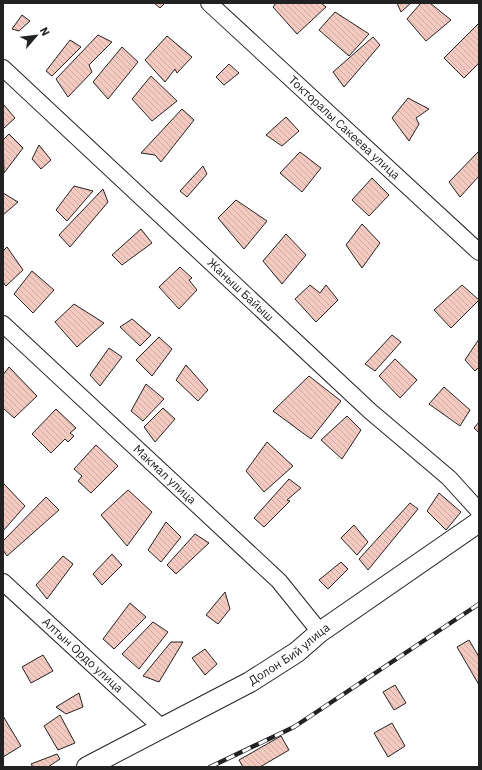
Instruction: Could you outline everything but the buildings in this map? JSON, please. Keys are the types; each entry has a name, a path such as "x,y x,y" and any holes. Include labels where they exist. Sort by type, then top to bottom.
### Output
{"street":[{"name":"Токторалы Сакеева улица","path":"209,3 479,252"},
{"name":"Жаныш Байыш","path":"3,68 370,410 449,478 479,511"},
{"name":"Макмал улица","path":"3,324 279,581 320,632"},
{"name":"Долон Бий улица","path":"87,767 163,729 250,682 297,652 320,632 479,522"},
{"name":"Алтын Ордо улица","path":"3,582 163,729"}],"railway":[{"path":"210,767 294,727 479,604"}]}
